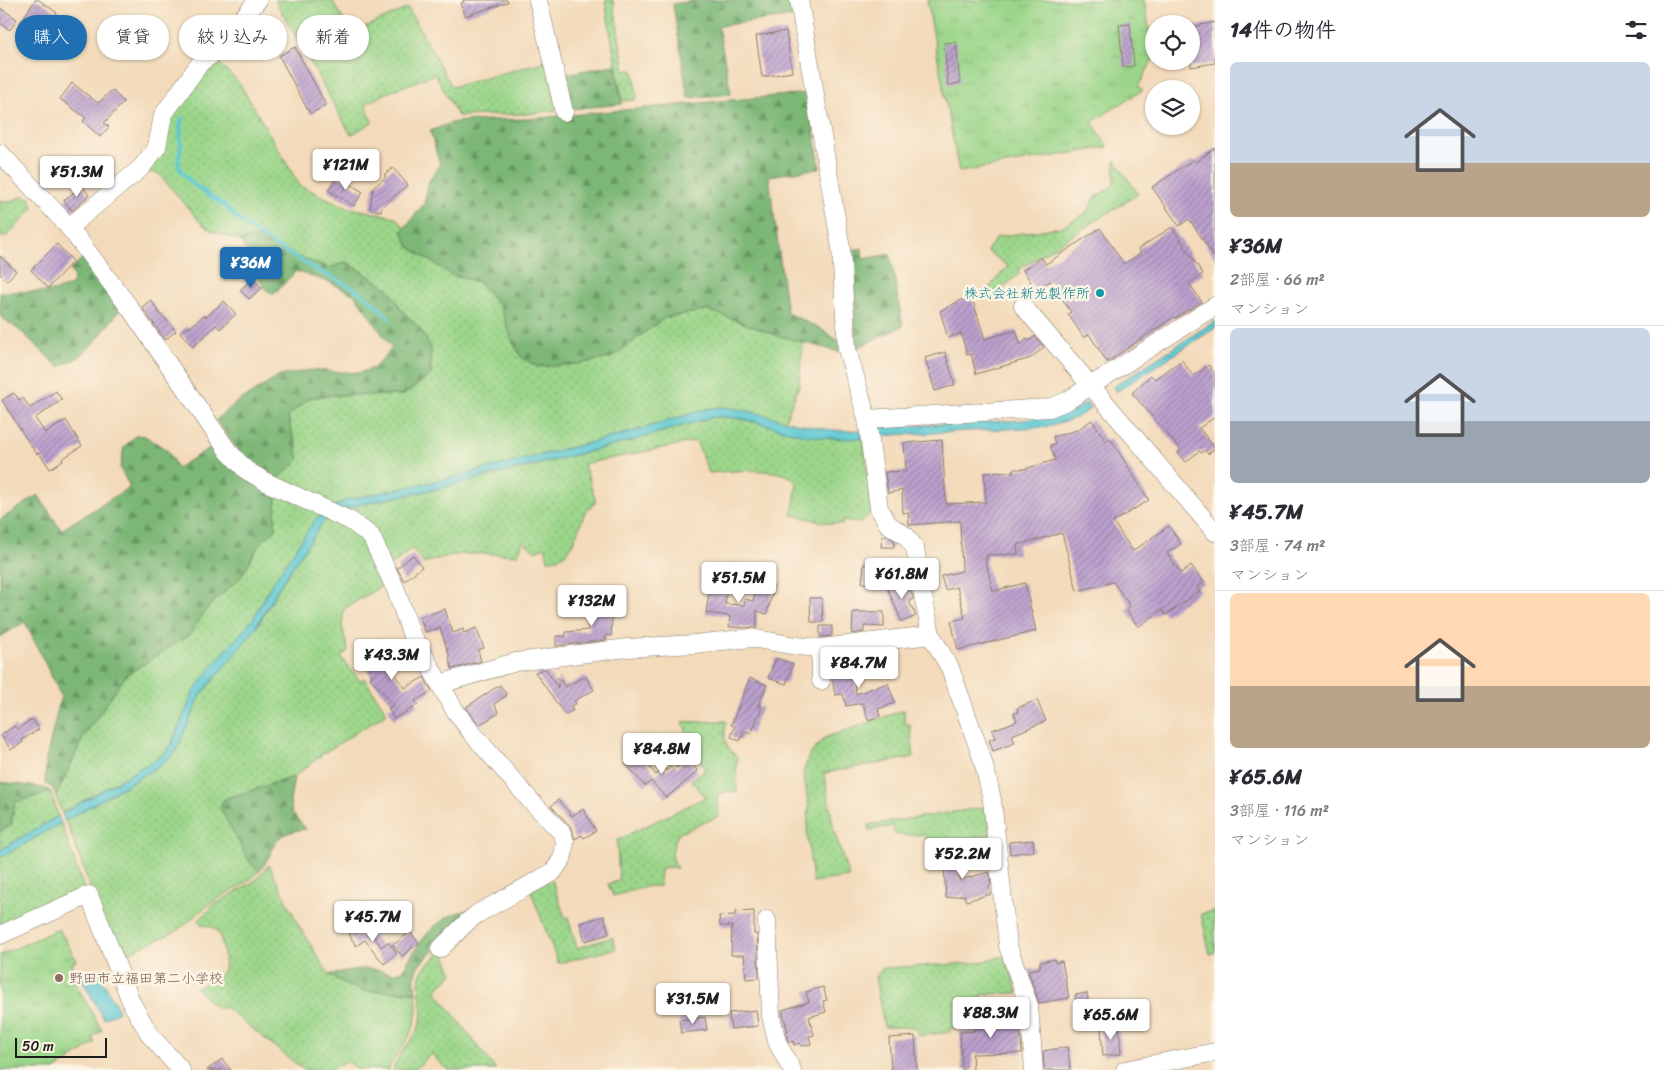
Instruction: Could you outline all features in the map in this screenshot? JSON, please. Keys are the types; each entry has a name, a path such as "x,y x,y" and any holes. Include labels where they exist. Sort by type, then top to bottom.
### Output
{"street":[{"path":"69,227 141,168 157,146 164,115 174,98 201,62 210,56 258,0"},
{"path":"538,0 564,112"},
{"path":"799,0 841,248 847,349 867,419 879,508 888,524 906,536 915,548 931,635 950,668 988,777 1008,946 1029,1006 1034,1070"},
{"path":"0,153 69,227 129,307 228,451 246,470 268,484 351,521 371,536 396,590 411,633 454,709 471,732 530,800 562,833 565,842 562,859 553,872 477,914 440,948"},
{"path":"1023,306 1215,532"},
{"path":"867,419 1049,408 1067,401 1215,306"},
{"path":"440,684 516,662 627,648 751,638 796,646 822,648 931,635"},
{"path":"821,681 822,648"},
{"path":"0,935 89,895 132,1004 150,1035 181,1070"},
{"path":"767,920 771,1016 777,1042 792,1070"},
{"path":"1125,1070 1215,1052"}],"green space":[{"path":"275,0 332,0 341,15 297,15 297,39 287,21 287,15 283,15"},
{"path":"605,0 613,0 625,71 631,70 634,72 637,97 635,100 622,101"},
{"path":"698,0 792,0 795,16 718,26 731,94 688,98 673,4"},
{"path":"927,0 1144,0 1147,15 1145,15 1145,70 1147,70 1138,87 1143,90 1092,122 1108,147 959,172"},
{"path":"408,8 452,87 550,60 556,110 526,114 458,116 435,74 387,93 366,104 372,122 351,135 309,60 369,60 369,25"},
{"path":"216,60 240,84 300,186 346,207 395,217 405,228 402,231 409,247 452,275 478,282 500,306 513,343 610,358 664,318 708,310 776,335 803,342 799,385 785,421 732,408 706,409 632,432 450,478 346,500 332,508 273,481 297,445 290,430 288,416 309,398 333,395 404,395 431,374 418,326 401,309 389,289 347,262 329,268 288,253 258,237 241,241 212,231 202,224 159,174 153,172 141,173 168,117"},
{"path":"615,65 622,104 570,109 559,75"},
{"path":"808,93 820,168 769,176 787,313 819,328 839,341 840,352 776,335 708,310 664,318 611,358 578,364 538,367 522,358 513,343 500,306 479,282 452,275 409,247 402,231 424,204 429,181 440,165 430,131 451,123 527,119"},
{"path":"1115,160 1138,194 1019,269 1020,273 994,296 988,289 1008,266 987,251 997,237 1061,227 1085,214 1096,197 1114,185"},
{"path":"23,196 30,198 33,208 8,235 0,238 0,200 10,202"},
{"path":"258,237 288,253 329,268 346,262 389,289 401,309 418,326 431,347 431,374 404,395 333,395 309,398 288,416 299,460 273,481 250,466 216,420 236,403 280,376 310,370 359,373 374,368 392,348 355,295 331,283 296,271 274,294 265,289 241,241"},
{"path":"862,248 863,259 890,254 903,326 856,348 851,250"},
{"path":"85,256 119,302 119,311 94,343 79,357 59,367 23,333 0,316 0,293 47,291 65,288 73,283 74,276 70,270"},
{"path":"722,416 827,437 863,438 873,510 861,523 843,520 842,524 829,523 792,515 797,485 792,478 775,472 764,471 709,473 696,441 584,464 596,502 587,510 583,517 574,542 564,555 557,559 548,560 545,547 535,551 523,541 518,555 459,555 424,564 412,548 392,565 340,511 354,506 445,487 628,442 709,418"},
{"path":"136,435 145,436 167,450 177,468 218,443 276,492 275,530 261,542 241,577 210,605 189,635 126,675 84,736 56,796 52,788 45,784 46,759 61,696 25,622 0,637 0,520 38,495 61,530 130,487 120,468 124,447"},
{"path":"276,492 321,513 273,582 253,619 207,675 189,703 171,745 164,754 156,759 62,813 56,796 84,736 126,675 189,635 210,605 241,577 261,542 275,530"},
{"path":"330,516 362,533 388,582 344,609 342,625 348,651 341,657 360,681 364,678 387,713 324,753 294,777 224,799 250,863 259,872 248,881 211,903 177,931 116,958 65,821 161,765 175,753 201,695 260,622 281,584 321,525"},
{"path":"904,710 905,724 910,724 914,757 824,773 834,831 849,877 813,882 807,834 809,806 803,773 809,756 824,738"},
{"path":"726,721 726,742 738,758 736,766 737,791 721,792 717,799 719,816 678,834 672,855 677,868 666,867 661,870 660,886 649,886 613,896 608,884 619,881 617,840 706,797 691,780 705,770 682,722"},
{"path":"294,777 290,801 292,813 306,829 285,834 279,838 259,872 250,863 220,808 224,799"},
{"path":"0,782 45,788 51,792 15,802 11,825 0,831"},
{"path":"51,792 58,816 0,850 0,831 11,825 15,802"},
{"path":"987,807 990,835 927,845 925,835 895,835 893,826 869,830 868,825"},
{"path":"61,823 85,892 0,929 0,858"},
{"path":"269,865 299,926 329,975 348,986 366,991 416,992 417,1009 413,1029 392,1061 389,1070 357,1069 348,1062 342,1063 331,1070 304,1070 225,1007 220,1009 213,1005 196,988 220,974 224,968 222,944 218,933 213,928 202,925 198,921 214,905 256,880"},
{"path":"552,880 565,918 568,917 577,948 613,937 616,949 558,963 530,889"},
{"path":"483,907 462,922 418,966 415,979 416,992 366,991 348,986 329,975 359,969 391,973 403,971 419,944 441,921 460,912"},
{"path":"1215,911 1215,952 1210,954 1201,914"},
{"path":"59,929 77,961 72,963 73,965 68,970 102,1031 92,1037 95,1043 55,1070 0,1070 0,955"},
{"path":"443,950 453,974 435,990 496,1070 447,1070 431,1054 414,1070 393,1070 397,1059 419,1027 422,1014 419,988 420,976 427,965"},
{"path":"1005,956 1018,993 982,994 982,1027 950,1028 950,1032 918,1036 916,1027 884,1027 875,977 883,968 976,963"}],"water":[{"path":"1215,321 1215,328 1116,392 1113,387"},
{"path":"1086,403 1090,409 1076,418 1046,427 874,436 874,429 885,427 1045,419 1073,411"},
{"path":"720,407 738,409 826,429 862,430 863,438 816,437 744,419 709,418 628,442 445,487 354,506 340,511 333,508 346,500 450,478 632,432 706,409"},
{"path":"321,514 329,517 321,525 281,584 253,632 201,695 175,753 161,765 65,821 62,814 164,754 171,745 194,691 214,664 253,619 273,582"},
{"path":"58,816 61,823 0,858 0,850"},
{"path":"97,970 119,1011 104,1019 81,978"}],"building":[{"path":"35,0 39,0 57,13 56,15 25,15"},
{"path":"463,0 507,0 508,2 465,16 461,3 464,2"},
{"path":"0,8 15,18 15,22 10,30 0,23"},
{"path":"1215,22 1215,63 1200,66 1200,25"},
{"path":"1130,24 1134,66 1123,67 1119,25"},
{"path":"786,31 792,72 762,77 756,36"},
{"path":"956,42 960,83 948,85 944,43"},
{"path":"295,47 297,60 302,60 326,105 310,114 281,60 287,60 287,52"},
{"path":"72,83 98,103 112,90 124,102 104,123 109,127 100,137 83,121 86,118 60,99"},
{"path":"1215,148 1215,258 1189,219 1179,226 1152,187"},
{"path":"393,168 408,185 382,207 381,211 370,209 373,188"},
{"path":"337,176 363,192 354,206 328,190"},
{"path":"82,186 89,195 72,211 64,200"},
{"name":"株式会社新光製作所","path":"1172,227 1203,274 1189,283 1202,302 1174,317 1107,362 1089,334 1084,338 1068,314 1071,312 1050,281 1036,290 1023,270 1041,257 1046,264 1100,228 1124,264 1141,253 1138,249"},
{"path":"57,244 73,261 48,288 31,270"},
{"path":"0,256 16,271 7,281 0,274"},
{"path":"253,278 262,288 249,299 240,290"},
{"path":"971,295 985,339 1016,330 1021,345 1027,339 1029,341 1035,336 1044,347 1031,358 976,374 971,354 967,355 961,333 948,338 940,311"},
{"path":"151,300 161,316 176,331 165,340 142,307"},
{"path":"224,301 236,314 220,329 216,325 193,347 180,332 187,326 189,328 204,315 206,317"},
{"path":"945,352 955,385 935,391 925,358"},
{"path":"1182,360 1193,376 1209,365 1215,374 1215,417 1199,428 1215,448 1208,454 1205,450 1201,453 1199,451 1186,462 1178,453 1181,450 1132,393 1151,375 1155,379"},
{"path":"56,391 62,400 35,418 45,433 66,420 82,446 50,469 29,443 2,400 14,393 19,400 23,398 30,408"},
{"path":"1092,420 1106,441 1110,438 1149,500 1113,522 1133,551 1169,526 1181,544 1167,553 1181,573 1191,565 1204,583 1197,587 1200,591 1166,615 1162,610 1138,627 1126,609 1130,606 1113,582 1077,591 1062,533 1017,545 1018,554 987,555 987,559 985,559 993,591 1025,583 1036,631 958,650 951,621 965,618 957,587 945,590 941,576 962,571 960,521 909,525 908,512 903,513 902,490 888,493 885,472 906,471 904,443 942,440 946,504 986,502 984,473 1013,472 1013,469 1024,469 1055,460 1050,445 1055,444 1053,437 1077,430"},
{"path":"882,536 887,536 895,541 894,547 881,547"},
{"path":"413,555 422,567 404,581 397,568"},
{"path":"864,564 874,565 874,569 879,569 878,584 862,583"},
{"path":"711,578 728,581 725,604 744,605 745,599 753,601 758,582 774,586 767,614 757,611 757,628 729,627 730,616 706,613"},
{"path":"905,579 913,597 909,601 916,616 902,622 887,587"},
{"path":"565,589 586,589 586,608 565,608"},
{"path":"810,598 822,598 823,622 811,622"},
{"path":"590,603 613,604 611,636 606,635 606,640 556,646 556,636 566,636 566,632 588,630"},
{"path":"445,609 453,633 463,629 464,633 476,628 484,648 478,650 481,661 452,669 440,628 425,632 420,617"},
{"path":"853,612 884,612 884,627 864,626 864,632 852,634"},
{"path":"820,626 832,626 832,636 820,637"},
{"path":"379,638 390,653 382,659 405,688 424,677 432,691 415,701 418,705 394,719 388,708 394,705 370,678 372,675 357,656"},
{"path":"849,655 856,694 888,683 895,703 878,709 880,716 868,720 863,703 846,706 843,694 835,695 832,678 832,657"},
{"path":"776,658 793,664 786,684 768,678"},
{"path":"546,669 558,688 558,677 565,687 585,676 594,690 574,701 576,703 570,707 573,710 565,715 535,672"},
{"path":"750,678 767,685 758,706 762,707 751,734 744,731 740,741 731,737 735,726 731,725"},
{"path":"500,685 507,695 494,704 499,713 479,725 466,707"},
{"path":"1037,700 1046,721 1012,735 1015,743 993,751 989,740 995,738 992,730 1017,721 1014,713 1018,712 1017,708"},
{"path":"32,719 39,729 11,750 1,735 14,726 17,729"},
{"path":"638,753 656,775 664,768 666,771 674,764 677,768 687,759 698,771 666,798 651,781 645,786 625,763"},
{"path":"558,800 572,816 583,809 596,831 584,838 582,835 575,839 570,826 551,806"},
{"path":"1033,840 1034,851 1010,854 1009,842"},
{"path":"957,849 959,880 989,872 991,894 966,901 964,895 946,898 943,850"},
{"path":"754,911 754,934 757,934 759,978 746,979 744,955 731,955 732,926 720,926 719,916 735,915 735,912"},
{"path":"604,916 609,934 585,941 580,923"},
{"path":"366,923 381,947 388,942 397,953 384,964 365,940 356,946 349,934"},
{"path":"410,932 419,943 402,956 393,945"},
{"path":"1055,959 1055,963 1062,961 1069,998 1039,1003 1028,970 1040,968 1040,962"},
{"path":"823,987 827,1000 823,1001 826,1012 809,1017 814,1035 809,1036 811,1044 801,1046 800,1043 794,1045 793,1041 789,1042 787,1038 786,1032 788,1032 782,1010 809,1002 806,992"},
{"path":"1087,993 1089,1006 1077,1008 1075,995"},
{"path":"756,1010 758,1026 731,1029 729,1013"},
{"path":"991,1011 1012,1011 1012,1027 1020,1027 1022,1053 972,1054 973,1070 962,1070 960,1032 975,1031 975,1028 991,1027"},
{"path":"705,1017 707,1030 681,1033 679,1020"},
{"path":"1119,1026 1121,1054 1103,1056 1101,1028"},
{"path":"915,1036 917,1070 891,1070 889,1038"},
{"path":"1067,1047 1071,1070 1044,1070 1043,1051"},
{"path":"222,1059 231,1070 207,1070"}],"waterway":[{"path":"183,118 180,123 181,146 178,162 181,171 194,185 225,206 260,236 313,268 352,287 375,304 389,318"},
{"path":"1031,420 1053,417"}],"place":[{"name":"株式会社新光製作所","path":"1100,293"},
{"name":"野田市立福田第二小学校","path":"59,978"}]}
